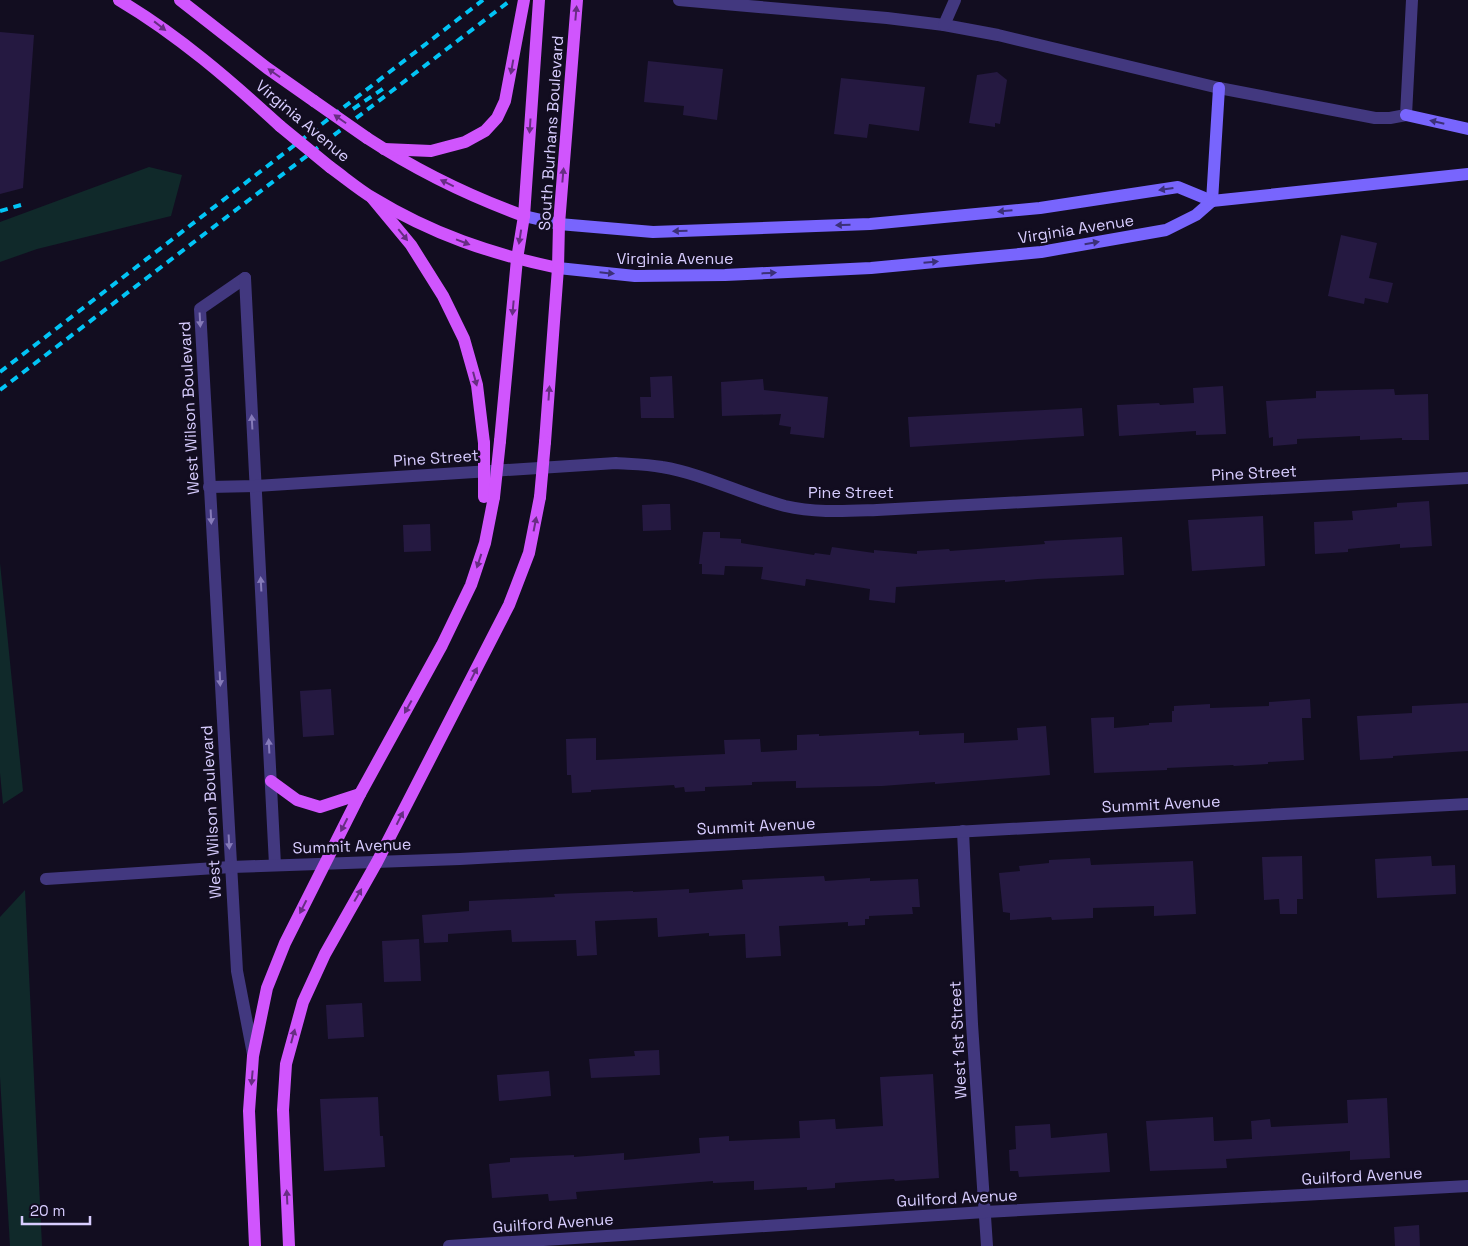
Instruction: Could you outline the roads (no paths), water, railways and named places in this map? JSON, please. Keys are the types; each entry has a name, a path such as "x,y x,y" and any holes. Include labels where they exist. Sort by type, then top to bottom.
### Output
{"main road":[{"name":"Virginia Avenue","path":"120,0 151,19 244,93 280,126 330,167 372,198 420,224 468,244 517,259 558,268 635,276 725,275 871,268 1041,252 1166,230 1196,215 1212,201"},
{"name":"Virginia Avenue","path":"180,0 267,68 384,149 433,176 487,202 524,216 559,224 653,232 870,224 1040,208 1178,187 1212,201 1468,174"},
{"path":"384,149 431,152 465,142 485,131 497,118 505,101 524,0"},
{"name":"South Burhans Boulevard","path":"558,268 559,224 578,0"},
{"name":"South Burhans Boulevard","path":"524,216 539,4"},
{"path":"1212,201 1219,88"},
{"path":"1406,114 1468,129"},
{"path":"372,198 411,245 443,296 464,339 477,386 489,497"},
{"path":"489,497 500,441 517,259 524,216"},
{"path":"289,1246 283,1110 286,1064 303,1002 326,954 377,862 509,605 529,553 540,497 558,268"},
{"name":"West Wilson Boulevard","path":"255,1246 249,1111 254,1056 267,988 285,943 325,863 360,794 442,645 471,585 485,543 489,497"},
{"path":"271,780 297,800 320,807 360,794"}],"street":[{"path":"678,0 887,18 944,25 1219,88 1375,118 1390,118 1406,114 1412,0"},
{"path":"944,25 955,0"},
{"name":"West Wilson Boulevard","path":"254,1056 237,971 200,309 245,278 275,865"},
{"name":"Pine Street","path":"209,487 256,486 616,463 661,466 786,506 827,511 1468,478"},
{"name":"Summit Avenue","path":"46,879 231,867 460,859 1468,804"},
{"name":"West 1st Street","path":"963,831 972,1024 987,1246"},
{"name":"Guilford Avenue","path":"449,1246 985,1212 1468,1186"}],"railway":[{"path":"0,372 483,0"},
{"path":"0,390 511,0"},
{"path":"353,109 384,88"},
{"path":"0,211 21,205"}]}
